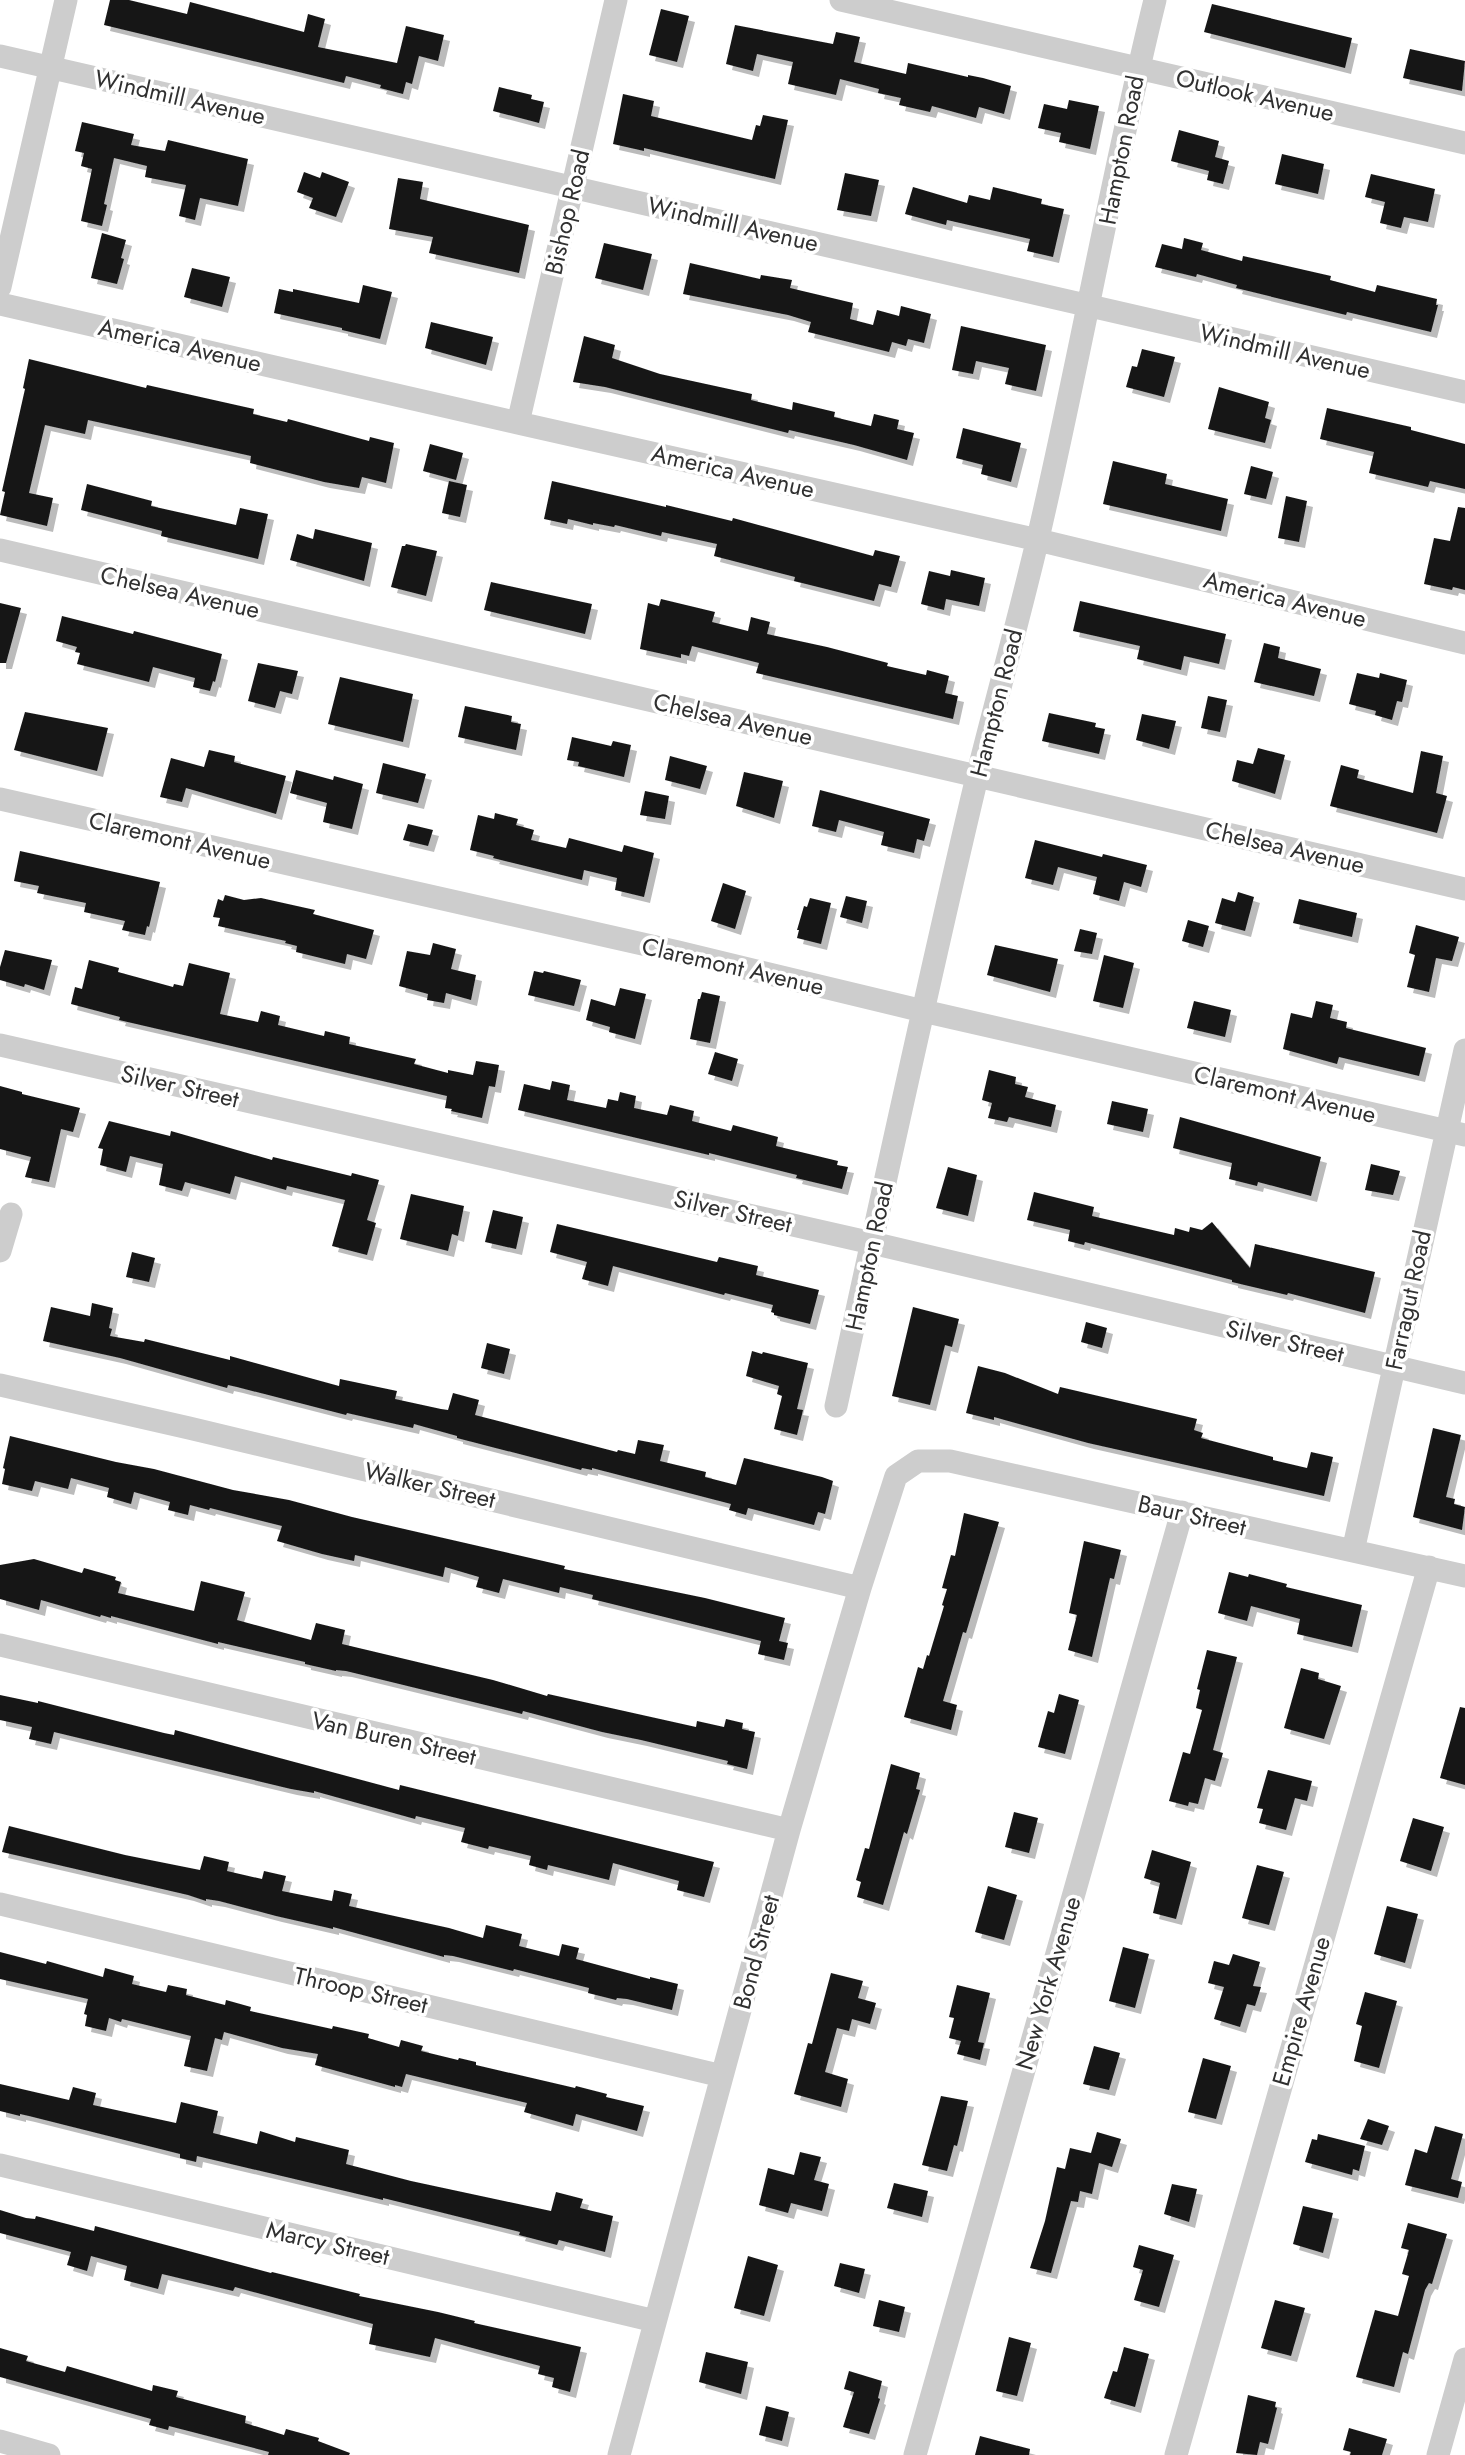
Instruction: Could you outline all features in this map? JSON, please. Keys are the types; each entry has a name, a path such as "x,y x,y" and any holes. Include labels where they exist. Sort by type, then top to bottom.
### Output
{"street":[{"path":"0,287 66,0"},
{"name":"Bishop Road","path":"518,423 616,0"},
{"name":"Outlook Avenue","path":"841,0 1465,143"},
{"name":"Hampton Road","path":"836,1406 923,1011 978,776 1038,540 1154,0"},
{"name":"Windmill Avenue","path":"0,56 1465,392"},
{"name":"America Avenue","path":"0,304 1038,540 1465,643"},
{"name":"Chelsea Avenue","path":"0,550 1465,889"},
{"name":"Claremont Avenue","path":"0,799 678,952 1455,1133"},
{"name":"Silver Street","path":"0,1045 872,1243 1465,1382"},
{"name":"Farragut Road","path":"1353,1551 1394,1366 1455,1133 1465,1050"},
{"path":"0,1251 11,1214"},
{"name":"Walker Street","path":"0,1385 189,1427 860,1588"},
{"name":"Baur Street","path":"918,1461 950,1461 1465,1576"},
{"name":"Bond Street","path":"619,2455 789,1830 860,1588 896,1476 918,1461"},
{"name":"New York Avenue","path":"915,2455 1182,1512"},
{"name":"Empire Avenue","path":"1176,2455 1429,1567"},
{"name":"Van Buren Street","path":"0,1645 789,1830"},
{"name":"Throop Street","path":"0,1904 722,2076"},
{"name":"Marcy Street","path":"0,2165 655,2321"},
{"path":"1438,2455 1465,2359"},
{"path":"0,2441 49,2455"}],"building":[{"path":"110,0 129,0 187,14 190,2 304,32 308,14 325,19 318,47 397,63 406,26 444,35 438,61 419,56 412,84 406,82 403,94 346,76 344,83 104,25"},
{"path":"1212,4 1352,38 1345,68 1204,32"},
{"path":"661,9 689,16 677,62 649,55"},
{"path":"735,25 833,44 836,32 860,37 854,62 906,74 908,63 1011,86 1004,114 979,107 976,118 932,106 930,112 899,105 901,98 840,79 836,95 788,84 793,62 757,54 753,71 726,64"},
{"path":"1410,49 1465,61 1462,91 1403,78"},
{"path":"499,87 532,95 531,99 544,102 539,123 493,111"},
{"path":"623,94 654,101 651,116 752,140 756,125 760,126 763,115 788,120 775,179 644,148 644,151 613,144"},
{"path":"1069,100 1099,106 1090,149 1059,142 1061,133 1038,128 1044,104 1067,109"},
{"path":"82,122 134,134 131,145 165,151 168,140 248,159 238,206 200,198 195,220 179,216 186,185 145,177 147,166 114,158 102,226 81,221 92,169 81,166 84,153 75,151"},
{"path":"1179,130 1219,141 1215,157 1229,161 1223,184 1207,180 1209,171 1171,161"},
{"path":"1282,154 1324,164 1318,194 1275,184"},
{"path":"304,172 320,178 322,172 349,182 336,217 309,208 313,198 297,192"},
{"path":"845,173 879,180 871,216 837,210"},
{"path":"1371,174 1435,189 1428,222 1404,217 1401,228 1380,223 1385,202 1365,197"},
{"path":"398,178 423,182 420,199 529,225 519,273 429,253 433,237 389,229"},
{"path":"913,187 967,203 969,195 990,200 993,187 1042,199 1041,204 1064,209 1053,257 1027,251 1030,239 947,220 946,225 905,214"},
{"path":"102,233 126,240 117,284 91,278"},
{"path":"1184,238 1203,243 1201,250 1242,261 1243,256 1331,276 1330,280 1375,292 1377,285 1437,299 1431,332 1347,312 1346,315 1236,288 1237,285 1197,274 1196,277 1155,267 1162,244 1182,249"},
{"path":"604,243 652,254 643,290 595,278"},
{"path":"690,263 760,279 761,275 792,280 790,288 853,303 850,319 873,325 877,310 899,316 901,306 931,314 924,343 908,339 906,346 892,342 889,352 808,332 811,322 788,315 683,294"},
{"path":"192,268 230,277 222,307 184,297"},
{"path":"363,285 392,292 380,339 274,313 279,289 293,292 293,289 359,303"},
{"path":"431,322 493,337 486,365 425,348"},
{"path":"961,326 1046,345 1036,391 1005,384 1009,368 976,361 973,374 952,370"},
{"path":"584,336 615,345 612,358 660,374 752,394 751,400 792,410 793,402 835,412 834,417 871,426 874,414 899,420 897,429 914,433 907,460 854,445 789,430 788,433 605,387 573,382"},
{"path":"1142,349 1175,357 1164,397 1126,387 1132,366 1137,367"},
{"path":"29,359 146,388 147,385 254,409 253,414 287,422 288,419 369,441 370,437 394,443 386,483 362,477 359,488 324,482 250,463 251,456 88,420 85,434 45,425 29,493 53,498 47,526 0,515 5,492 2,491"},
{"path":"1219,387 1269,402 1265,418 1271,420 1265,443 1208,429"},
{"path":"1327,408 1411,427 1411,430 1465,444 1465,489 1430,481 1428,487 1369,473 1374,452 1320,439"},
{"path":"963,428 1021,443 1011,482 981,474 983,465 956,458"},
{"path":"430,444 463,453 456,480 423,471"},
{"path":"1113,461 1167,474 1165,484 1228,499 1221,531 1103,504"},
{"path":"1251,466 1273,472 1266,499 1244,494"},
{"path":"449,481 467,485 460,517 442,513"},
{"path":"552,481 732,521 733,518 873,556 875,550 900,556 891,587 879,584 874,601 794,581 795,577 714,556 717,544 662,532 661,536 615,525 593,525 568,519 567,524 544,519"},
{"path":"87,484 152,501 151,506 236,525 240,508 268,514 258,559 161,536 162,531 81,510"},
{"path":"1286,496 1307,501 1299,542 1278,538"},
{"path":"1458,507 1465,508 1465,590 1424,584 1434,538 1450,541"},
{"path":"315,529 372,543 364,581 290,560 297,534 313,539"},
{"path":"406,544 437,551 426,596 391,587 402,546"},
{"path":"951,570 985,578 979,606 946,599 944,610 921,604 929,571 950,576"},
{"path":"491,582 592,604 585,634 484,610"},
{"path":"661,599 715,612 712,622 748,631 751,617 770,622 767,634 827,647 926,675 927,670 949,676 945,693 958,696 953,719 756,673 759,663 692,646 689,656 681,654 681,658 640,649 648,603 659,606"},
{"path":"1080,601 1226,634 1219,664 1184,656 1181,670 1137,659 1140,646 1073,631"},
{"path":"0,603 21,608 6,663 0,663"},
{"path":"62,616 222,654 215,682 213,681 210,691 193,687 195,678 153,667 149,682 77,664 80,653 75,652 77,647 56,641"},
{"path":"1264,643 1280,647 1278,658 1321,669 1314,696 1254,682"},
{"path":"258,663 298,671 292,694 280,691 275,708 248,701"},
{"path":"1357,673 1379,678 1380,673 1407,680 1402,702 1397,701 1392,720 1375,715 1376,711 1349,704"},
{"path":"340,677 413,694 403,742 328,724"},
{"path":"1208,696 1227,700 1220,732 1201,728"},
{"path":"465,706 512,716 511,722 521,724 516,750 458,737"},
{"path":"25,712 108,728 97,771 14,750"},
{"path":"1049,713 1096,723 1095,727 1105,729 1099,754 1042,741"},
{"path":"1142,714 1176,721 1169,749 1136,740"},
{"path":"572,737 611,746 613,741 631,745 624,777 578,766 579,762 567,760"},
{"path":"1258,748 1285,755 1275,794 1232,781 1237,760 1253,764"},
{"path":"209,750 235,756 234,762 286,776 276,814 186,788 182,802 160,797 171,758 204,767"},
{"path":"1421,751 1443,756 1436,793 1447,796 1437,833 1330,806 1341,765 1359,770 1357,778 1413,793"},
{"path":"670,756 707,766 700,789 665,780"},
{"path":"383,763 426,774 418,803 376,793"},
{"path":"296,770 333,780 334,776 363,784 352,829 323,822 327,803 290,793"},
{"path":"744,772 783,781 774,818 736,806"},
{"path":"820,790 930,819 924,841 917,839 914,853 881,845 884,832 839,820 836,832 812,826"},
{"path":"645,791 669,796 665,819 640,815"},
{"path":"495,813 518,819 516,825 534,830 531,840 566,848 569,838 622,852 624,845 654,853 644,897 615,890 617,878 584,870 582,880 470,850 478,815 494,819"},
{"path":"408,824 433,830 428,846 403,840"},
{"path":"1035,840 1147,865 1141,887 1124,882 1119,901 1093,894 1097,877 1058,867 1053,885 1025,878"},
{"path":"20,851 160,882 145,935 122,930 125,921 84,912 86,903 37,893 39,886 14,881"},
{"path":"723,883 746,891 735,929 711,921"},
{"path":"1238,892 1254,897 1245,931 1215,923 1222,898 1235,902"},
{"path":"225,895 244,900 261,898 315,910 313,914 374,930 366,959 347,954 345,964 296,952 297,946 285,943 286,941 218,926 220,918 213,917 218,899 223,901"},
{"path":"846,896 867,901 862,923 840,917"},
{"path":"810,898 831,903 821,944 797,938 804,906 807,907"},
{"path":"1299,899 1357,913 1352,937 1293,923"},
{"path":"1188,920 1209,926 1203,947 1182,941"},
{"path":"1416,925 1459,937 1452,961 1436,958 1429,992 1407,987 1415,955 1409,953"},
{"path":"1080,929 1097,933 1092,954 1074,951"},
{"path":"433,943 456,949 451,969 476,975 471,1000 446,993 444,1003 427,1000 428,994 399,986 407,951 430,955"},
{"path":"995,945 1058,959 1050,992 987,975"},
{"path":"5,950 52,960 44,990 0,980 0,967"},
{"path":"1104,955 1134,963 1123,1008 1093,1001"},
{"path":"89,960 119,968 118,972 173,987 174,984 183,986 189,963 230,973 220,1014 258,1022 261,1011 280,1016 278,1025 324,1036 325,1031 350,1037 349,1044 416,1059 414,1064 448,1073 448,1070 473,1075 476,1061 499,1065 495,1087 489,1086 482,1118 445,1108 447,1096 119,1020 120,1017 71,1004 75,987 82,989"},
{"path":"534,971 581,980 574,1006 528,995"},
{"path":"620,988 646,994 635,1039 609,1032 610,1027 586,1020 591,999 615,1006"},
{"path":"702,992 720,996 710,1043 690,1039 698,999"},
{"path":"1194,1001 1231,1010 1225,1037 1187,1028"},
{"path":"1316,1001 1333,1005 1330,1018 1347,1022 1346,1028 1426,1048 1419,1076 1339,1057 1337,1064 1283,1049 1291,1013 1312,1018"},
{"path":"715,1052 738,1059 732,1081 708,1074"},
{"path":"989,1070 1016,1077 1015,1084 1028,1087 1025,1097 1056,1105 1051,1127 1009,1117 1007,1122 988,1118 992,1103 982,1100"},
{"path":"552,1081 570,1085 567,1100 606,1108 608,1099 618,1101 620,1092 636,1096 634,1108 667,1115 670,1105 694,1111 692,1121 731,1131 733,1125 778,1137 776,1146 838,1161 837,1165 848,1167 842,1189 709,1153 518,1110 524,1084 550,1090"},
{"path":"0,1086 80,1108 73,1132 61,1129 49,1182 25,1177 31,1157 0,1149"},
{"path":"1112,1101 1148,1109 1143,1132 1107,1124"},
{"path":"1180,1117 1321,1157 1311,1196 1258,1182 1257,1186 1229,1179 1232,1163 1173,1148"},
{"path":"109,1121 170,1136 171,1131 272,1160 273,1157 379,1180 367,1220 376,1223 367,1255 332,1246 345,1200 287,1186 286,1190 235,1176 230,1194 185,1182 182,1191 159,1185 163,1164 130,1156 126,1172 100,1165 103,1149 98,1148"},
{"path":"1371,1164 1400,1171 1393,1195 1365,1190"},
{"path":"948,1167 977,1175 968,1216 936,1208"},
{"path":"1034,1192 1094,1207 1092,1216 1174,1235 1175,1228 1189,1232 1190,1227 1202,1230 1212,1222 1250,1268 1255,1244 1375,1272 1365,1313 1232,1282 1085,1242 1084,1245 1068,1241 1070,1230 1027,1220"},
{"path":"411,1194 464,1206 458,1236 452,1234 448,1251 400,1239"},
{"path":"493,1210 523,1217 516,1249 485,1242"},
{"path":"557,1224 717,1262 719,1257 758,1266 756,1275 819,1290 810,1324 774,1315 771,1312 773,1305 613,1266 608,1286 582,1279 587,1262 550,1252"},
{"path":"132,1252 155,1258 149,1282 126,1277"},
{"path":"92,1303 113,1308 110,1336 144,1342 145,1339 230,1360 230,1356 339,1386 340,1379 397,1391 395,1399 441,1409 448,1410 453,1393 479,1400 475,1415 617,1452 635,1454 638,1440 664,1445 660,1461 706,1472 705,1477 736,1485 744,1458 822,1477 833,1481 825,1514 818,1512 814,1525 748,1508 746,1515 729,1510 731,1504 592,1468 581,1470 414,1424 413,1428 347,1413 346,1415 43,1341 51,1307 90,1316"},
{"path":"913,1307 959,1319 952,1347 945,1345 930,1405 892,1396"},
{"path":"1086,1322 1107,1328 1102,1348 1081,1342"},
{"path":"487,1343 510,1349 504,1374 481,1368"},
{"path":"752,1351 808,1363 797,1409 803,1410 797,1435 774,1429 782,1396 777,1394 779,1386 746,1376"},
{"path":"978,1366 1005,1373 1058,1394 1060,1387 1197,1419 1194,1430 1203,1433 1201,1438 1273,1457 1273,1460 1307,1468 1311,1452 1333,1457 1324,1496 1088,1443 994,1417 994,1420 966,1413"},
{"path":"1433,1428 1461,1435 1446,1497 1455,1499 1454,1504 1465,1507 1462,1530 1413,1517"},
{"path":"10,1436 565,1566 564,1569 705,1598 785,1618 779,1641 788,1643 784,1660 758,1654 761,1641 592,1599 593,1595 560,1587 559,1593 503,1579 499,1593 476,1587 479,1577 445,1567 443,1577 355,1555 354,1561 322,1554 277,1541 282,1526 210,1508 209,1510 190,1505 188,1515 168,1510 170,1502 134,1492 131,1504 107,1497 109,1488 71,1478 68,1489 35,1481 32,1491 2,1484"},
{"path":"964,1513 999,1522 943,1701 957,1705 951,1730 904,1717 918,1667 923,1669 927,1655 929,1656 944,1606 942,1605 947,1589 942,1588 951,1555 955,1556"},
{"path":"1084,1541 1121,1550 1114,1579 1110,1578 1092,1657 1068,1650 1077,1615 1069,1613"},
{"path":"34,1559 82,1573 84,1568 116,1577 115,1580 121,1582 118,1593 194,1611 201,1581 245,1592 237,1620 311,1640 316,1623 345,1630 342,1644 493,1680 547,1696 548,1694 696,1727 697,1721 724,1727 726,1719 743,1723 742,1729 755,1732 747,1769 727,1764 728,1761 523,1711 522,1714 346,1671 218,1644 111,1616 100,1617 41,1600 39,1610 0,1599 0,1565"},
{"path":"1229,1572 1248,1577 1249,1574 1287,1584 1286,1587 1362,1605 1352,1647 1297,1634 1300,1619 1251,1606 1247,1621 1218,1613"},
{"path":"1207,1650 1237,1657 1213,1750 1223,1753 1215,1781 1205,1778 1198,1804 1189,1802 1188,1806 1169,1801 1183,1752 1190,1754 1202,1710 1196,1708 1200,1690 1197,1689"},
{"path":"1301,1668 1319,1673 1318,1679 1341,1686 1324,1739 1284,1728"},
{"path":"1059,1694 1079,1700 1065,1754 1038,1747 1048,1711 1054,1713"},
{"path":"0,1695 38,1701 174,1735 175,1730 399,1790 400,1785 714,1862 704,1897 677,1890 679,1881 613,1863 609,1880 548,1865 547,1870 529,1865 531,1856 461,1842 465,1828 416,1816 415,1819 314,1791 291,1789 54,1732 51,1744 29,1739 32,1727 0,1720"},
{"path":"1460,1707 1465,1708 1465,1785 1440,1778"},
{"path":"891,1764 920,1773 916,1789 920,1790 907,1834 904,1832 883,1905 857,1897 861,1882 856,1880 865,1848 869,1849"},
{"path":"1268,1770 1312,1781 1307,1801 1295,1798 1286,1830 1259,1823 1263,1809 1257,1808"},
{"path":"1014,1812 1038,1818 1029,1853 1005,1847"},
{"path":"1413,1818 1444,1827 1431,1871 1400,1861"},
{"path":"9,1826 125,1855 200,1870 204,1856 229,1862 227,1871 262,1879 264,1871 286,1876 282,1891 332,1901 334,1890 352,1894 349,1906 483,1938 486,1925 522,1934 519,1946 559,1956 562,1944 579,1948 576,1959 678,1984 672,2010 588,1993 589,1988 514,1969 513,1971 453,1956 444,1957 333,1927 219,1901 206,1901 2,1852"},
{"path":"1152,1850 1191,1862 1176,1919 1153,1913 1160,1883 1144,1878"},
{"path":"1257,1865 1284,1872 1269,1925 1242,1918"},
{"path":"988,1886 1017,1895 1004,1940 975,1932"},
{"path":"1387,1906 1418,1914 1405,1963 1374,1954"},
{"path":"1123,1947 1149,1954 1135,2008 1109,2001"},
{"path":"0,1952 46,1964 47,1961 103,1977 105,1968 134,1976 132,1984 166,1992 168,1985 187,1989 186,1995 225,2005 226,2000 251,2007 250,2011 332,2029 333,2026 369,2034 368,2038 399,2047 401,2040 423,2046 421,2051 476,2062 476,2065 575,2088 576,2086 644,2106 637,2131 576,2114 573,2126 524,2112 527,2103 406,2074 402,2087 395,2087 315,2065 318,2054 282,2048 224,2032 222,2040 215,2038 207,2071 184,2066 191,2036 122,2019 121,2022 109,2018 106,2031 85,2026 87,2015 84,2014 88,1999 0,1979"},
{"path":"1233,1954 1260,1962 1253,1986 1261,1987 1255,2006 1247,2004 1240,2027 1214,2019 1224,1987 1208,1983 1214,1961 1229,1965"},
{"path":"831,1973 863,1981 858,1998 876,2003 870,2024 852,2019 849,2031 837,2028 825,2072 848,2079 841,2107 794,2094 808,2043 812,2044"},
{"path":"957,1985 990,1993 978,2042 984,2043 980,2060 957,2054 961,2041 949,2038 954,2018 949,2017"},
{"path":"1365,1992 1397,2001 1379,2068 1354,2061 1362,2026 1356,2024"},
{"path":"1094,2046 1120,2053 1109,2090 1083,2084"},
{"path":"1203,2058 1231,2066 1216,2119 1188,2112"},
{"path":"0,2084 69,2100 73,2087 96,2093 93,2105 176,2123 181,2102 218,2111 213,2133 257,2144 260,2131 295,2142 296,2137 349,2150 346,2164 551,2211 556,2192 583,2199 580,2208 613,2216 605,2252 559,2240 557,2245 519,2235 520,2232 383,2198 197,2156 196,2162 180,2158 180,2154 0,2111"},
{"path":"941,2096 968,2101 957,2146 954,2145 947,2171 922,2165"},
{"path":"1368,2119 1389,2126 1382,2145 1360,2139"},
{"path":"1435,2126 1463,2134 1451,2179 1462,2182 1458,2198 1405,2185 1415,2149 1427,2153"},
{"path":"1097,2132 1121,2139 1112,2167 1099,2163 1092,2194 1080,2191 1078,2202 1071,2201 1051,2273 1030,2268 1045,2221 1057,2167 1065,2169 1070,2148 1091,2153"},
{"path":"1318,2134 1365,2146 1359,2171 1353,2169 1352,2175 1305,2162 1312,2139 1317,2140"},
{"path":"800,2152 821,2157 814,2180 829,2184 822,2211 791,2203 788,2213 759,2205 768,2168 794,2175"},
{"path":"894,2183 928,2191 922,2217 887,2208"},
{"path":"1172,2184 1197,2189 1189,2222 1164,2214"},
{"path":"1303,2206 1333,2213 1323,2253 1293,2244"},
{"path":"0,2210 26,2218 35,2219 36,2216 94,2231 95,2226 360,2294 359,2296 581,2347 570,2392 552,2387 554,2378 538,2374 540,2366 435,2338 430,2357 369,2344 373,2324 235,2287 233,2291 162,2274 158,2289 124,2280 127,2266 91,2256 87,2271 67,2265 71,2252 0,2233"},
{"path":"1408,2223 1447,2234 1432,2284 1429,2283 1425,2290 1408,2354 1403,2352 1394,2387 1356,2377 1375,2310 1398,2316 1409,2276 1402,2274 1409,2250 1401,2248"},
{"path":"1139,2245 1174,2255 1159,2307 1134,2300 1143,2270 1133,2267"},
{"path":"748,2256 778,2265 764,2316 734,2308"},
{"path":"840,2263 865,2269 859,2293 834,2286"},
{"path":"879,2300 905,2307 899,2332 873,2326"},
{"path":"1275,2300 1305,2308 1291,2356 1261,2348"},
{"path":"1009,2337 1031,2343 1017,2396 996,2391"},
{"path":"1124,2347 1149,2354 1135,2407 1104,2398 1113,2371 1117,2372"},
{"path":"0,2348 28,2356 26,2361 65,2372 67,2366 152,2391 153,2385 178,2391 176,2397 246,2416 245,2423 284,2435 286,2429 319,2438 318,2441 350,2453 268,2455 269,2452 169,2426 168,2430 149,2425 151,2419 0,2377"},
{"path":"706,2352 748,2362 741,2394 699,2382"},
{"path":"849,2371 882,2381 880,2399 869,2434 843,2427 854,2392 844,2389"},
{"path":"1248,2395 1276,2402 1277,2408 1268,2444 1260,2442 1257,2455 1236,2453"},
{"path":"766,2406 789,2412 782,2441 759,2435"},
{"path":"1349,2428 1387,2439 1382,2455 1350,2455 1351,2452 1343,2450"},
{"path":"980,2436 1030,2449 1029,2455 975,2455"}]}
